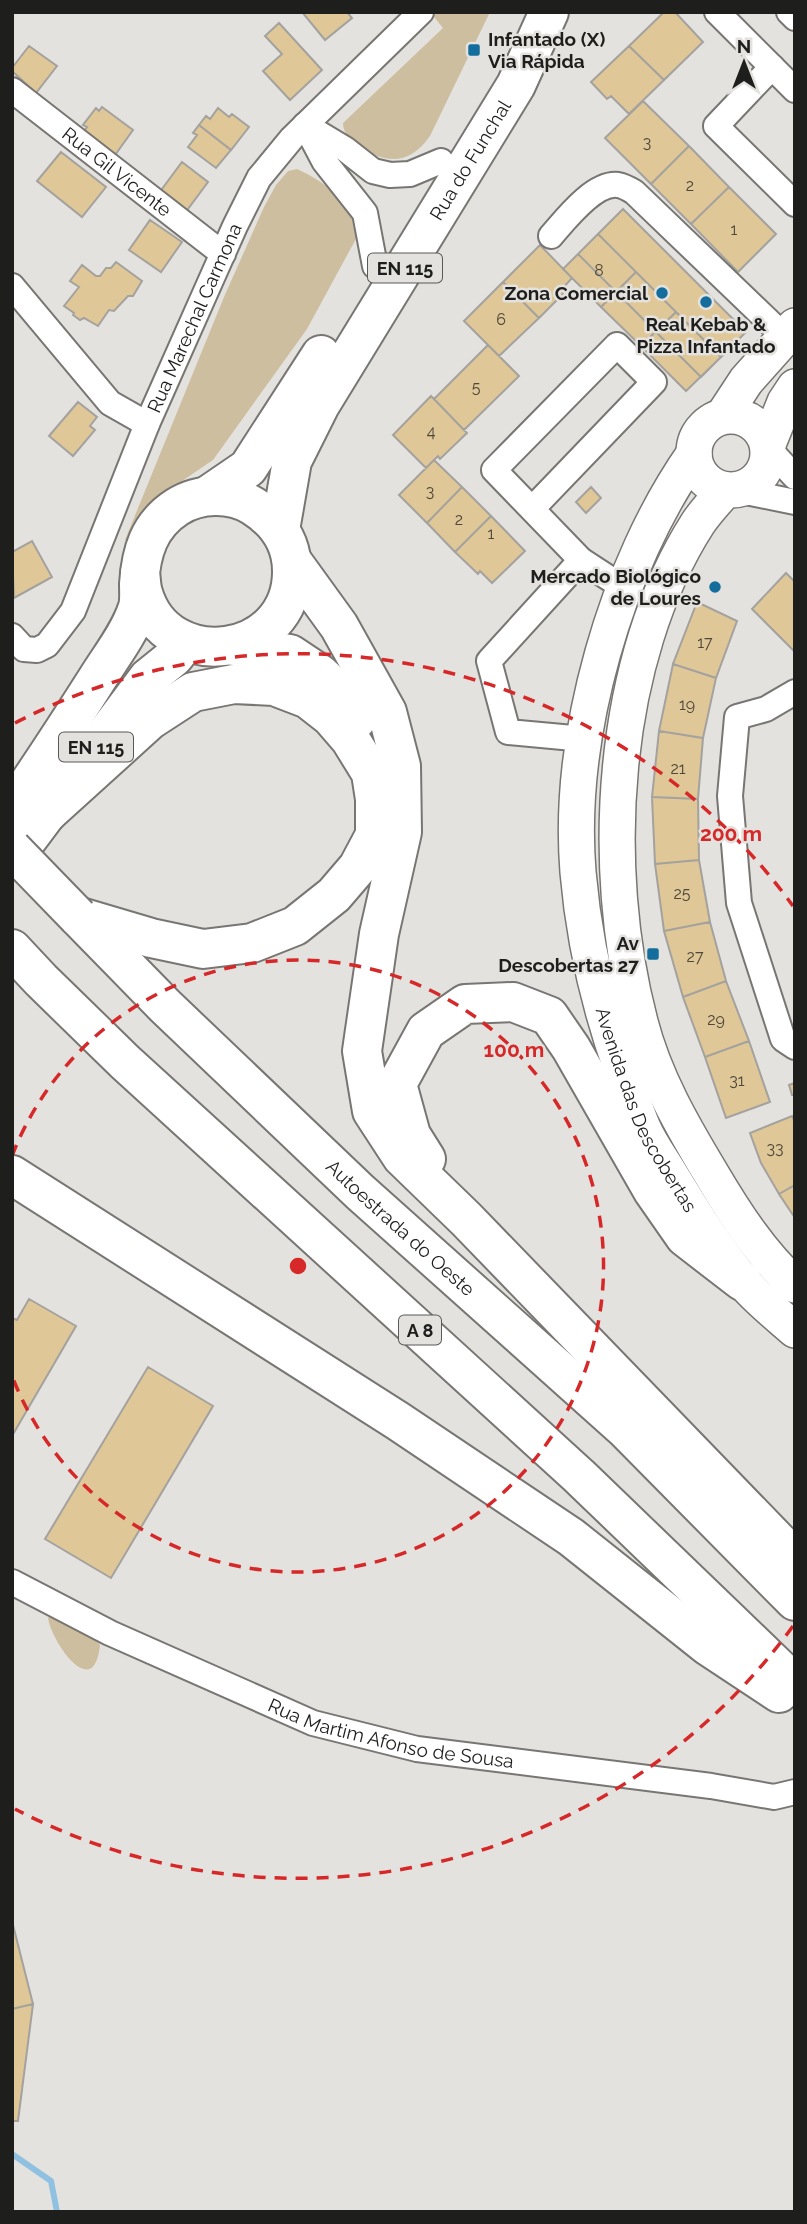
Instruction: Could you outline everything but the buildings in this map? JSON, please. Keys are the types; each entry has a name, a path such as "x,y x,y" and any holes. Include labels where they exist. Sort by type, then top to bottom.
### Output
{"main road":[{"name":"Rua do Funchal","path":"207,496 248,468 441,161 496,69 522,12"},
{"name":"Rua do Funchal","path":"140,572 143,594 152,614 167,630 186,642 210,648 234,646 267,629 279,615 288,598 292,580 286,545 292,461 320,405 516,85 549,12"},
{"path":"723,416 736,416 751,421 761,430 768,446 769,456 764,472 757,481 731,490 715,487 704,479 697,468 694,454 698,436 702,430 723,416 746,381 790,331"},
{"path":"768,446 785,402 795,387"},
{"name":"Avenida das Descobertas","path":"694,454 664,499 624,588 596,681 584,739 579,807 578,869 584,928 593,978 632,1047 729,1205 775,1267 795,1285"},
{"name":"Avenida das Descobertas","path":"731,490 700,520 670,576 649,630 625,729 619,781 617,860 629,973 640,1024 632,1047 643,1129 700,1224 742,1281 795,1330"},
{"name":"Rua do Funchal","path":"12,859 28,813 138,609 143,551 159,522 185,502 207,496 228,497 248,502 266,514 286,545"},
{"path":"286,545 340,626 387,712 401,766 402,832 379,934 362,1051 372,1111 402,1157 466,1219 795,1559"},
{"name":"Rua do Funchal","path":"28,813 148,678 174,657 186,642"},
{"path":"78,917 151,939 203,949 252,943 295,926 342,886 358,867 375,835 375,799 365,746 343,696 320,674 290,654 234,646"},
{"path":"28,813 150,720 193,692 234,684 274,686 308,699 331,717 350,739 371,773"},
{"name":"Autoestrada do Oeste","path":"12,849 165,1006 360,1192 624,1428 795,1601"},
{"name":"A 8","path":"12,949 125,1062 579,1476 795,1684"},
{"path":"466,1219 411,1135 397,1084 426,1031 465,1004 513,1002 549,1016 571,1048 653,1191 685,1237 742,1281"},
{"path":"12,1175 398,1421 571,1537 708,1646 795,1703"}],"street":[{"name":"Rua Marechal Carmona","path":"18,643 37,650 47,645 73,611 147,424 259,178 292,138 421,12"},
{"path":"717,12 795,90"},
{"path":"789,12 795,18"},
{"path":"772,67 716,126 795,204"},
{"name":"Rua Gil Vicente","path":"12,90 223,254"},
{"path":"305,125 345,149 373,171 390,175 410,174 441,161"},
{"path":"305,125 324,161 365,213 375,266"},
{"path":"551,236 580,203 609,185 621,185 634,192 790,331"},
{"path":"12,286 110,403 147,424"},
{"path":"532,509 654,382 617,345 494,470 581,560 624,588"},
{"path":"768,446 795,477"},
{"path":"731,490 795,502"},
{"path":"581,560 489,661 508,732 584,739"},
{"path":"795,692 766,709 737,717 730,796 739,903 783,1039 795,1048"},
{"name":"Rua Martim Afonso de Sousa","path":"20,1585 110,1633 313,1723 417,1749 711,1786 774,1797 795,1792"}],"shaded area":[{"path":"430,12 490,12 430,136 422,146 406,157 387,159 358,145 344,130 343,123 443,28"},
{"path":"297,169 328,187 345,204 355,225 357,237 307,329 213,460 154,500 141,519 132,541 125,540 224,297 264,207 276,185 288,171"},
{"path":"51,1614 93,1636 100,1645 96,1662 90,1669 82,1669 65,1653 51,1629 48,1618"}],"waterway":[{"path":"12,2154 51,2181 57,2212"}],"place":[{"name":"Infantado (X) Via Rápida","path":"474,50"},
{"name":"Zona Comercial","path":"662,293"},
{"name":"Real Kebab & Pizza Infantado","path":"706,302"},
{"name":"Mercado Biológico de Loures","path":"715,587"},
{"name":"Av Descobertas 27","path":"653,954"}]}
